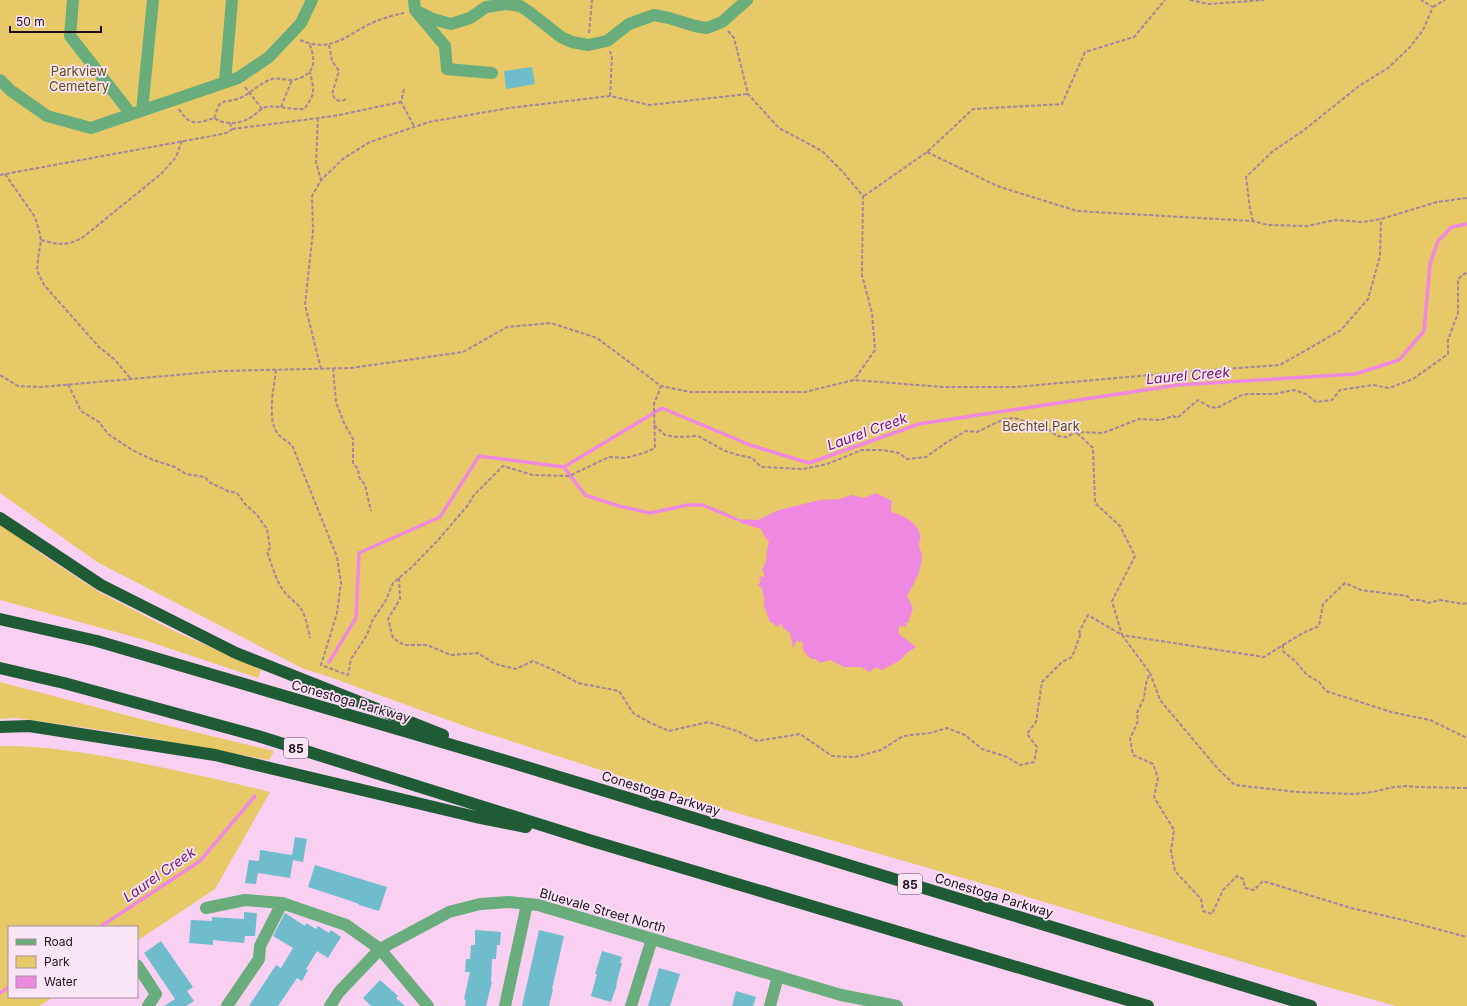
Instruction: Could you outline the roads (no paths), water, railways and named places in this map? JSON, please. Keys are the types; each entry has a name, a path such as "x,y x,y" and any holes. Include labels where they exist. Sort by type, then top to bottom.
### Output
{"highway":[{"path":"0,518 101,585 236,653 510,762"},
{"name":"Conestoga Parkway","path":"0,619 97,640 510,762 1311,1006"},
{"name":"85","path":"0,668 64,683 258,736 589,840 1148,1006"},
{"path":"0,727 29,726 215,755 476,817 589,840"}],"street":[{"path":"73,0 70,36 136,113"},
{"path":"136,113 153,0"},
{"path":"225,82 232,0"},
{"path":"0,80 10,90 47,116 91,128 238,78 269,57 290,35 301,23 312,0"},
{"path":"415,5 433,19 451,24 470,18 486,7 506,4 520,6 528,10 561,37 572,42 588,46 606,41 629,24 654,15 707,28 722,22 747,0"},
{"path":"415,5 446,46 447,69 492,73"},
{"path":"206,908 245,900 282,903 346,924 380,949 428,1006"},
{"name":"Bluevale Street North","path":"330,1006 339,992 380,949 449,912 480,904 510,902 538,905 841,995 892,1005"},
{"path":"227,1006 259,959 260,946 282,903"},
{"path":"505,1006 527,904"},
{"path":"631,1006 652,939"},
{"path":"138,967 156,994 148,1006"},
{"path":"770,1006 778,976"}],"water":[{"path":"876,493 892,501 891,512 904,517 913,523 919,530 919,546 922,561 915,582 907,596 913,608 908,623 905,623 907,627 899,626 899,634 916,647 899,661 882,670 876,667 870,672 861,667 844,667 830,660 820,663 816,659 811,659 804,652 801,641 799,642 797,640 793,648 790,633 783,628 781,624 777,627 770,622 764,606 762,588 758,585 761,580 759,578 761,576 764,578 762,569 765,563 769,542 761,529 741,523 736,519 758,520 779,510 820,500 840,499 851,495 864,498"}],"waterway":[{"name":"Laurel Creek","path":"329,662 356,618 359,553 440,517 479,456 564,467 662,408 750,445 809,463 919,424 1178,385 1355,374 1399,360 1424,331 1430,264 1438,241 1452,227 1467,224"},
{"path":"564,467 585,495 619,506 650,513 688,505 703,505 736,519"},
{"name":"Laurel Creek","path":"102,926 200,861 255,796"},
{"name":"Laurel Creek","path":"0,993 8,988"}],"park label":[{"name":"Parkview Cemetery","path":"79,78"},
{"name":"Bechtel Park","path":"1041,426"}]}
